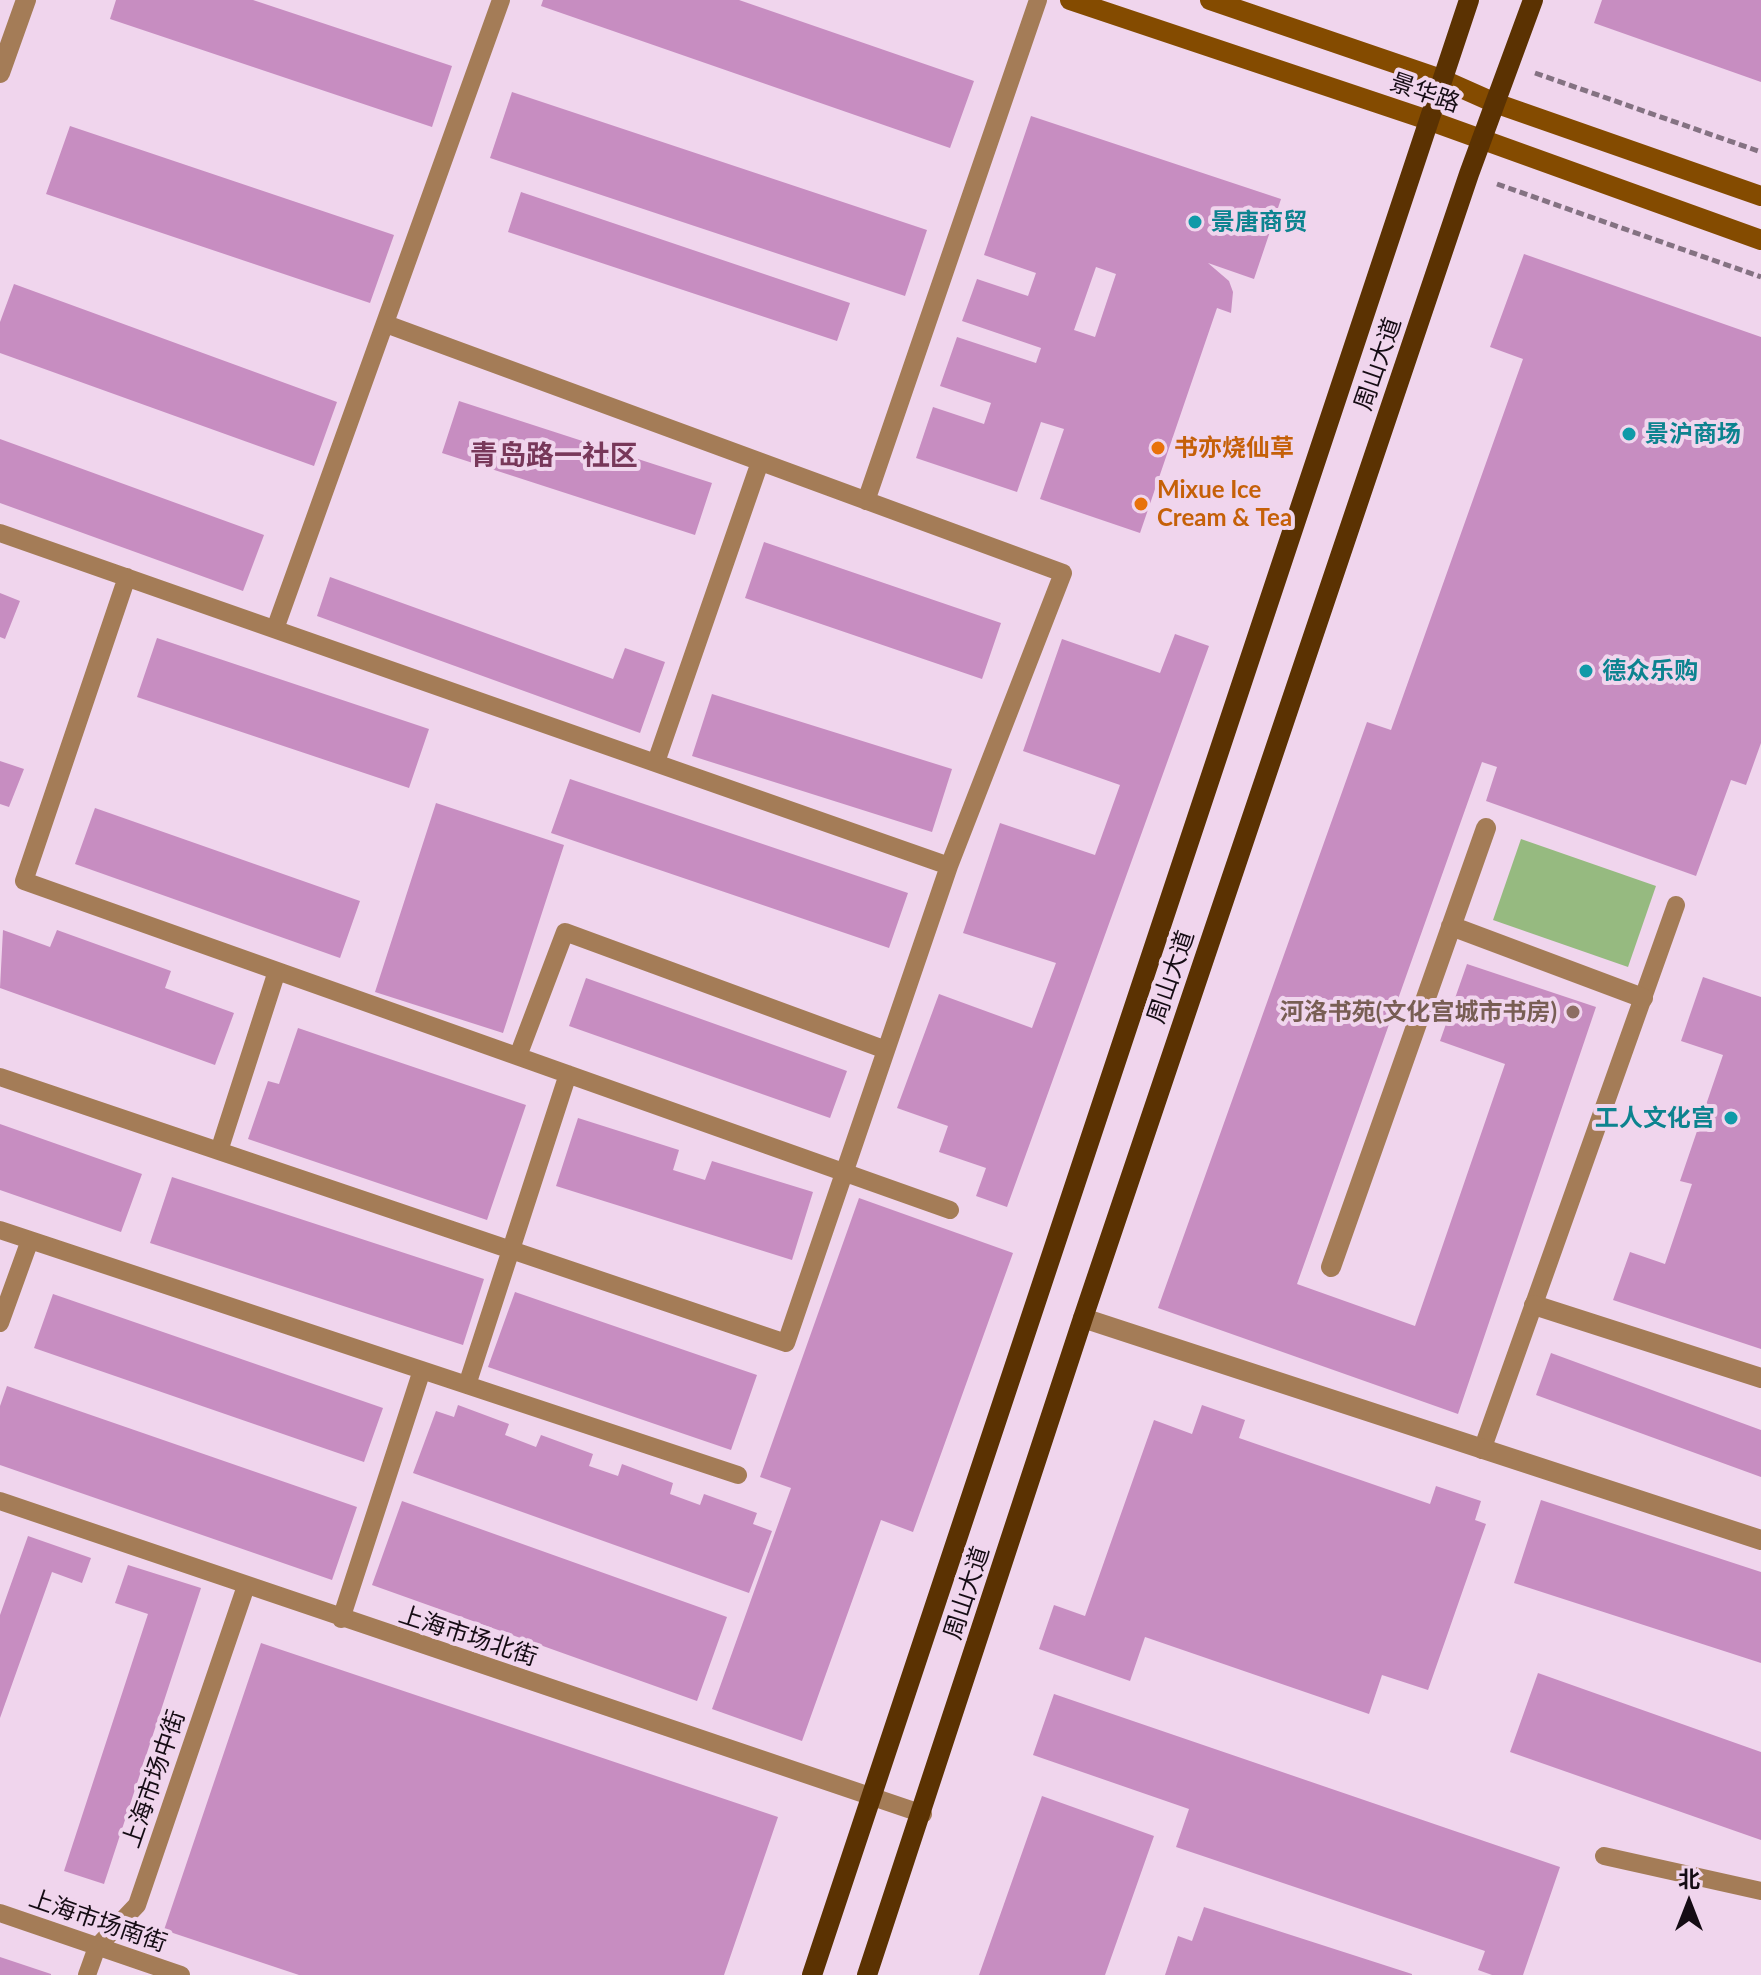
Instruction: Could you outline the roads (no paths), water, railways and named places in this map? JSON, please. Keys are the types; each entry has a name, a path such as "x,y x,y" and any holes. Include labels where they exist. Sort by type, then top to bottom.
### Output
{"main road":[{"name":"景华路","path":"1070,0 1428,120 1761,240"},
{"name":"景华路","path":"1210,0 1441,79 1495,103 1761,196"},
{"name":"周山大道","path":"812,1975 874,1797 1469,0"},
{"name":"周山大道","path":"867,1975 923,1814 1083,1318 1469,174 1533,0"}],"street":[{"path":"0,73 26,0"},
{"path":"1331,1267 1486,828"},
{"path":"1451,926 1643,998"},
{"path":"1534,1305 1761,1378"},
{"path":"1083,1318 1761,1540"}],"lane":[{"path":"275,629 501,0"},
{"path":"866,501 1038,0"},
{"path":"0,1077 786,1343 949,866 1063,573 386,324"},
{"path":"656,762 760,462"},
{"path":"0,533 949,866"},
{"path":"127,577 24,881 950,1210"},
{"path":"1482,1450 1676,905"},
{"path":"518,1056 565,932 886,1050"},
{"path":"219,1151 277,971"},
{"path":"467,1385 568,1074"},
{"path":"0,1230 738,1475"},
{"path":"0,1323 30,1240"},
{"path":"341,1619 422,1370"},
{"name":"上海市场北街","path":"0,1501 923,1814"},
{"name":"上海市场中街","path":"87,1975 97,1947 137,1905 246,1586"},
{"path":"1604,1856 1761,1891"},
{"name":"上海市场南街","path":"0,1913 181,1975"}],"place":[{"name":"景唐商贸","path":"1195,222"},
{"name":"景沪商场","path":"1629,434"},
{"name":"书亦烧仙草","path":"1158,448"},
{"name":"Mixue Ice Cream & Tea","path":"1141,504"},
{"name":"德众乐购","path":"1586,671"},
{"name":"河洛书苑(文化宫城市书房)","path":"1573,1012"},
{"name":"工人文化宫","path":"1731,1118"}],"district":[{"name":"青岛路一社区","path":"554,456"}]}
